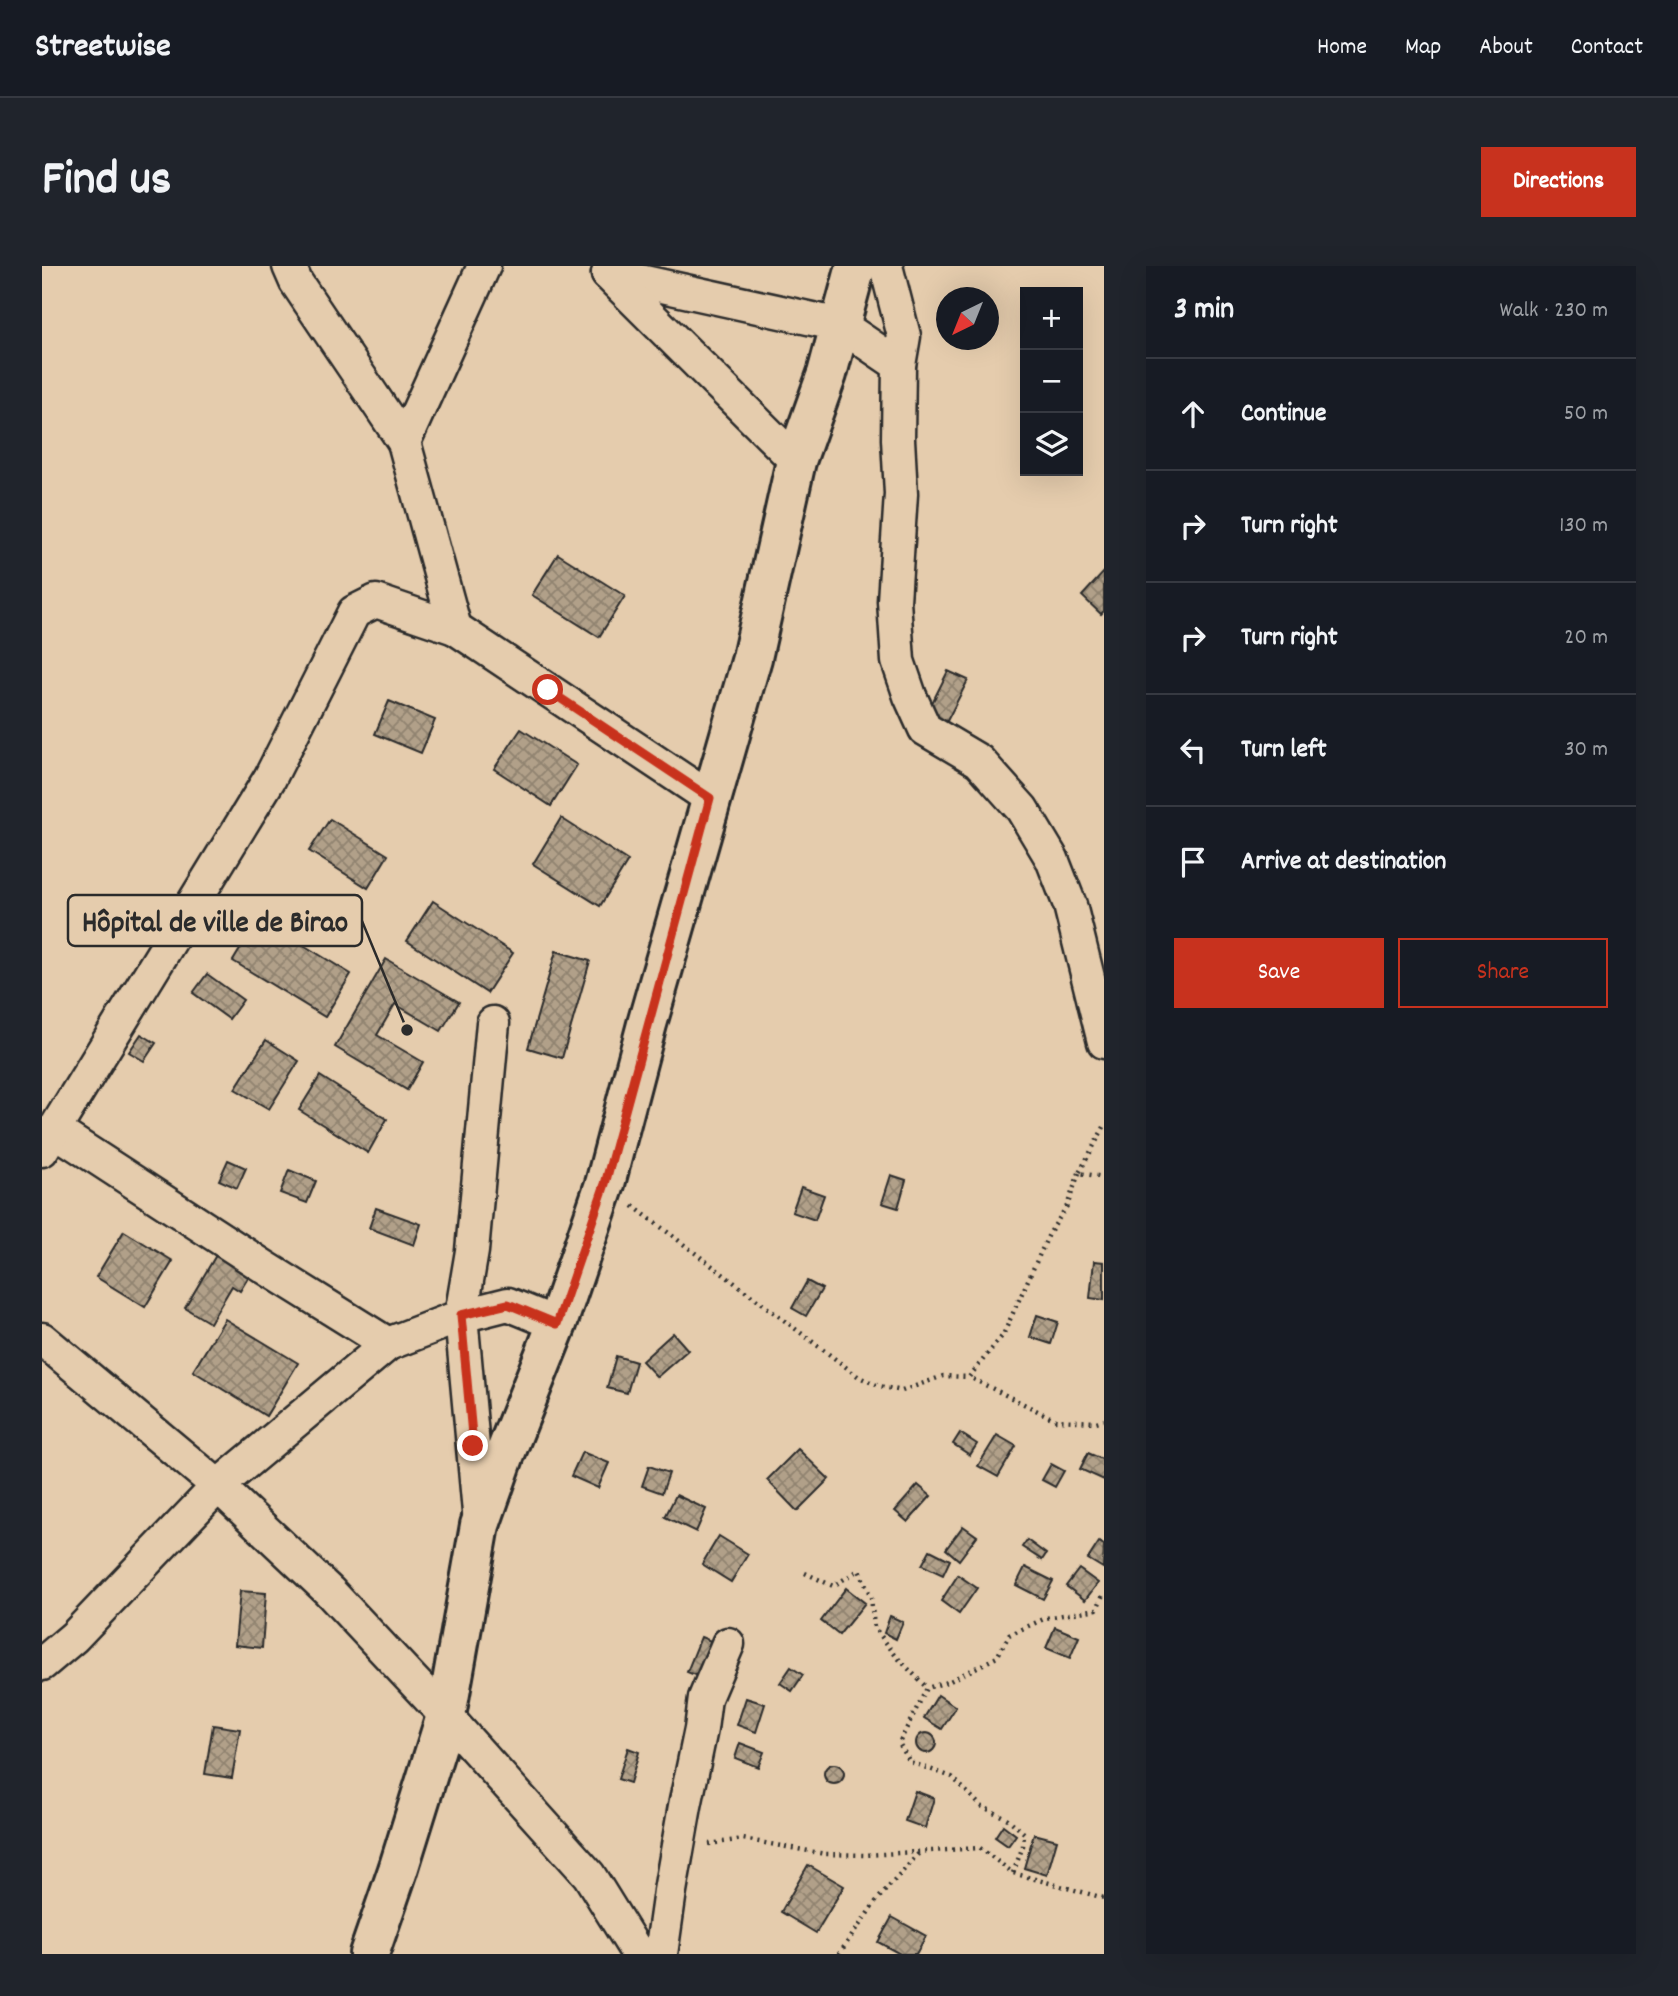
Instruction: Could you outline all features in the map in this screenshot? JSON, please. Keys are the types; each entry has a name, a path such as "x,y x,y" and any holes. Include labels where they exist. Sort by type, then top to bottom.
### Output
{"main road":[{"path":"369,1954 446,1716 480,1525 557,1324 605,1184 710,798 752,658 796,461 827,374 856,266"}],"street":[{"path":"289,266 296,282 404,442 455,628"},
{"path":"404,442 484,266"},
{"path":"603,270 648,266"},
{"path":"886,266 904,336 899,365 898,439 901,494 894,601 898,661 925,729 979,761 1022,809 1052,859 1070,905 1104,1042"},
{"path":"603,270 840,325 899,365"},
{"path":"603,270 796,461"},
{"path":"388,1344 263,1266 48,1140 270,778 354,612 376,601 455,628 710,798"},
{"path":"480,1525 461,1315 472,1251 493,1023"},
{"path":"42,1664 74,1637 218,1486 388,1344 461,1315 508,1304 557,1324"},
{"path":"42,1339 218,1486 329,1591 589,1875 638,1954"},
{"path":"662,1954 705,1698 728,1644"}],"path":[{"path":"969,1377 1003,1335 1048,1234 1067,1206 1079,1173 1104,1127"},
{"path":"1079,1173 1104,1177"},
{"path":"605,1184 859,1377 902,1391 943,1376 969,1377 1056,1420 1104,1420"},
{"path":"805,1573 833,1586 859,1570 872,1597 874,1627 896,1656 927,1688"},
{"path":"1013,1873 1023,1846 1024,1833 1009,1819 981,1806 952,1777 910,1762 899,1743 927,1688 950,1681 997,1657 1009,1635 1046,1618 1097,1609 1104,1592"},
{"path":"678,1847 743,1839 825,1854 866,1855 979,1848 1013,1873 1104,1898"},
{"path":"839,1954 877,1900 920,1852"}],"building":[{"path":"558,554 625,596 599,637 532,595"},
{"path":"1104,572 1104,611 1101,614 1082,596"},
{"path":"948,671 968,680 946,723 927,713"},
{"path":"389,701 435,720 421,753 375,734"},
{"path":"521,729 577,765 551,806 494,769"},
{"path":"561,818 628,861 600,906 533,864"},
{"path":"330,819 388,855 368,888 309,851"},
{"path":"433,901 513,953 487,993 407,941"},
{"path":"259,918 351,974 325,1017 233,961"},
{"path":"556,951 590,961 562,1058 528,1048"},
{"path":"386,959 459,1002 441,1031 395,1004 377,1035 423,1062 407,1090 335,1047"},
{"path":"207,974 243,1000 229,1019 193,993"},
{"path":"141,1034 156,1043 144,1061 129,1052"},
{"path":"266,1040 299,1061 269,1109 235,1089"},
{"path":"320,1076 387,1119 368,1153 299,1110"},
{"path":"228,1160 246,1168 237,1188 219,1180"},
{"path":"289,1170 316,1181 307,1203 280,1193"},
{"path":"891,1175 906,1180 898,1208 882,1203"},
{"path":"801,1187 824,1195 815,1220 792,1212"},
{"path":"376,1208 421,1224 414,1245 369,1228"},
{"path":"124,1231 173,1261 145,1307 96,1277"},
{"path":"219,1250 244,1265 241,1271 249,1276 240,1291 232,1286 210,1323 185,1308"},
{"path":"1094,1261 1104,1262 1104,1300 1090,1298"},
{"path":"807,1281 822,1289 806,1316 792,1308"},
{"path":"1037,1315 1058,1322 1051,1344 1030,1337"},
{"path":"225,1319 298,1363 266,1416 193,1371"},
{"path":"673,1333 688,1350 657,1377 642,1361"},
{"path":"616,1356 636,1362 627,1393 607,1388"},
{"path":"960,1433 977,1444 970,1455 953,1444"},
{"path":"997,1435 1016,1446 998,1477 978,1466"},
{"path":"798,1449 829,1479 797,1511 767,1480"},
{"path":"582,1452 609,1463 598,1488 571,1476"},
{"path":"1088,1453 1104,1460 1104,1480 1080,1469"},
{"path":"1051,1464 1064,1471 1055,1487 1042,1480"},
{"path":"649,1466 669,1473 662,1493 642,1486"},
{"path":"918,1485 931,1496 908,1522 895,1511"},
{"path":"676,1495 706,1509 696,1532 665,1517"},
{"path":"963,1526 977,1536 959,1560 946,1549"},
{"path":"719,1536 748,1554 731,1582 702,1564"},
{"path":"1027,1540 1046,1554 1042,1560 1022,1547"},
{"path":"1099,1542 1104,1545 1103,1568 1088,1559"},
{"path":"930,1550 950,1560 943,1575 922,1565"},
{"path":"1025,1567 1053,1581 1043,1599 1016,1585"},
{"path":"1079,1569 1098,1583 1085,1600 1066,1586"},
{"path":"958,1575 977,1588 959,1614 941,1601"},
{"path":"846,1588 865,1603 839,1635 821,1621"},
{"path":"240,1591 266,1593 262,1648 235,1645"},
{"path":"890,1616 903,1622 896,1639 884,1633"},
{"path":"1055,1627 1079,1637 1070,1658 1046,1648"},
{"path":"701,1637 723,1646 710,1681 687,1672"},
{"path":"791,1667 803,1675 792,1691 780,1683"},
{"path":"938,1695 956,1707 942,1729 924,1718"},
{"path":"746,1698 765,1704 756,1732 737,1725"},
{"path":"213,1725 240,1729 232,1778 205,1774"},
{"path":"926,1733 933,1736 936,1743 933,1750 926,1753 919,1750 916,1743 919,1736"},
{"path":"740,1743 764,1752 758,1767 735,1758"},
{"path":"628,1748 639,1752 630,1783 618,1779"},
{"path":"834,1764 841,1767 844,1774 841,1781 834,1784 827,1781 824,1774 827,1767"},
{"path":"915,1791 934,1798 925,1828 905,1821"},
{"path":"1003,1825 1016,1835 1008,1846 995,1837"},
{"path":"1034,1834 1057,1840 1047,1875 1024,1868"},
{"path":"808,1865 844,1886 816,1933 781,1912"},
{"path":"892,1917 926,1936 916,1954 900,1954 878,1942"}],"place":[{"name":"Hôpital de ville de Birao","path":"407,1030"}],"route":[{"path":"473,1446 461,1315 508,1304 557,1324 605,1184 710,798 548,690"}]}
